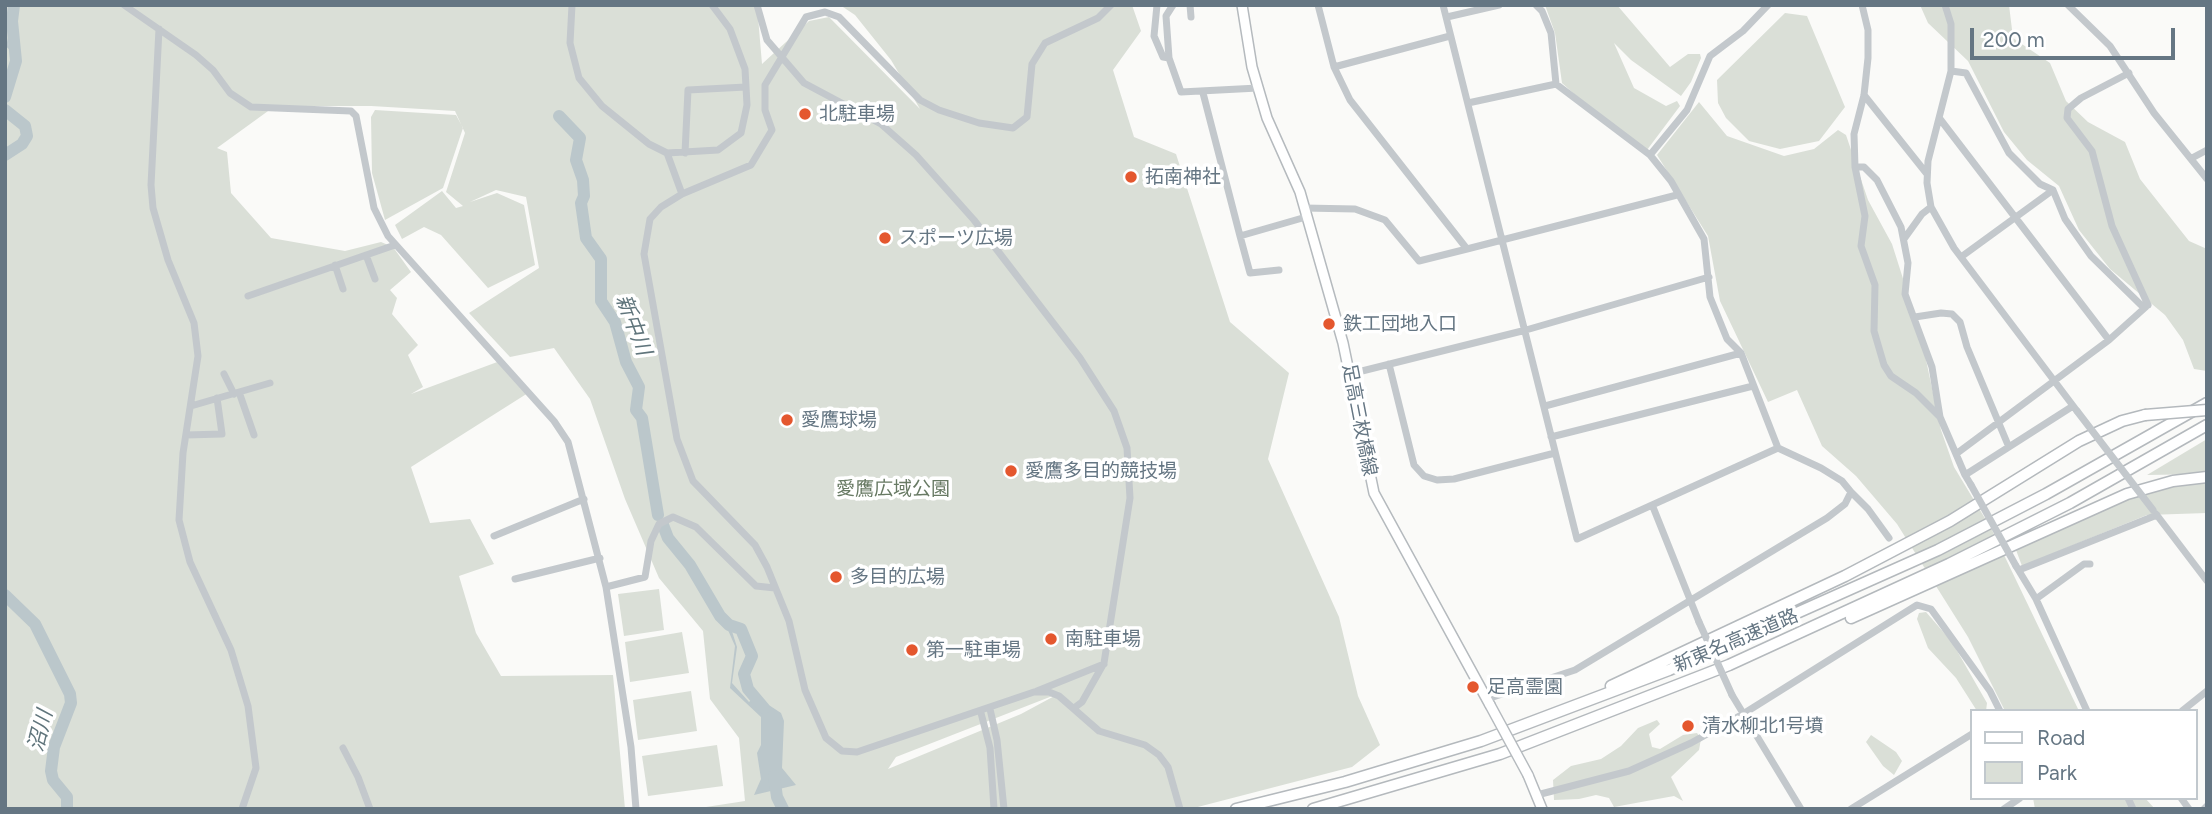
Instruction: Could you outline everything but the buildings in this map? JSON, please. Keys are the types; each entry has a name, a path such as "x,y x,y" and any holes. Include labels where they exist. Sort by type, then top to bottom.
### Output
{"highway":[{"name":"新東名高速道路","path":"1236,809 1345,782 1481,741 1670,670 1925,556 2046,494 2207,402"},
{"path":"1481,741 1665,663 1845,576 1950,521 2079,441 2122,421 2145,415 2207,410"},
{"name":"新東名高速道路","path":"1313,809 1524,745 1729,666 1960,559 2070,503 2207,425"},
{"path":"1729,666 1863,613 2127,494 2173,481 2207,477"}],"main road":[{"name":"足高三枚橋線","path":"1242,5 1248,51 1258,88 1305,213 1350,374 1366,466 1379,506 1528,775 1542,809"}],"street":[{"path":"124,5 213,69 230,93 251,107 351,111 356,116 374,208 395,245 554,421 568,442 606,587 631,747 636,809"},
{"path":"572,5 570,43 579,78 602,106 649,144 667,153 718,150 741,133 747,105 739,46 712,5"},
{"path":"758,5 764,34 779,58 804,83 881,124 916,155 1020,278 1080,358 1114,411 1127,448 1130,475 1104,663 1082,702 1073,708"},
{"path":"1104,663 981,713 857,752 842,751 833,746 817,722 789,621 755,545 693,481 677,439 644,254 650,219 662,207 682,194 751,165 772,130 765,110 765,85 806,17 816,12 834,14 920,100 958,117 1013,128 1027,117 1032,64 1045,43 1098,18 1111,5"},
{"path":"1157,5 1154,36 1163,57 1168,58"},
{"path":"1173,5 1166,16 1168,58 1181,92 1203,93 1258,88"},
{"path":"1190,5 1191,17"},
{"path":"1318,5 1335,67 1350,100 1468,249"},
{"path":"1443,5 1577,539 1653,507 1778,448"},
{"path":"1447,18 1499,5"},
{"path":"1536,5 1542,11 1551,33 1556,84"},
{"path":"1651,153 1688,110 1710,55 1743,31 1768,5"},
{"path":"1862,5 1868,30 1864,94 1854,134 1855,167 1865,216 1861,246 1875,285 1877,344 1891,376 1916,393 1940,418"},
{"path":"1945,5 1951,24 1951,71 1927,174 1931,207 1943,232 1961,257 2207,581"},
{"path":"2068,5 2110,46 2154,113 2207,179"},
{"path":"159,29 151,186 159,232 194,323 198,356 186,435 178,520 199,586 231,650 248,706 256,768 242,809"},
{"path":"1335,67 1450,36"},
{"path":"1951,71 1966,73 2009,153 2040,184 2053,190 2065,219 2091,256 2141,305 2148,305"},
{"path":"2129,73 2081,98 2068,109 2067,118 2092,151 2112,226 2148,305"},
{"path":"1468,103 1556,84 1651,153 1671,181 1704,239 1710,297 1727,338 1741,353 1778,448 1842,481 1868,509 1889,538"},
{"path":"685,153 688,90 746,87"},
{"path":"1203,93 1250,273 1279,270"},
{"path":"1864,94 1927,174"},
{"path":"1940,119 2109,340"},
{"path":"2192,158 2207,150"},
{"path":"667,153 682,194"},
{"path":"1855,167 1864,167 1877,180 1889,199 1904,239 1908,263 1905,294 1932,367 1940,418 1965,475 2036,599 2086,709"},
{"path":"1961,257 2053,190"},
{"path":"1240,236 1305,213 1356,209 1385,220 1419,261 1677,195"},
{"path":"1904,239 1922,214 1931,207"},
{"path":"248,296 395,245"},
{"path":"366,255 375,279"},
{"path":"335,265 343,289"},
{"path":"1350,374 1526,330 1709,278"},
{"path":"1956,454 2109,340 2148,305"},
{"path":"1915,317 1952,314 1960,322 1997,425 2008,445"},
{"path":"1545,407 1741,353"},
{"path":"1389,364 1414,465 1424,476 1437,480 1454,479 1555,453"},
{"path":"223,374 236,393 254,435"},
{"path":"191,406 270,383"},
{"path":"1551,437 1753,386"},
{"path":"186,435 222,434 216,398"},
{"path":"1965,475 2008,445 2075,408"},
{"path":"1488,702 1575,670 1827,518 1845,504 1851,492"},
{"path":"494,536 584,499"},
{"path":"1653,507 1689,600 1732,695 1801,809"},
{"path":"2017,568 2155,513"},
{"path":"606,587 645,577 651,541 659,524 673,517 696,527 756,586 775,588"},
{"path":"515,579 600,558"},
{"path":"2036,599 2084,564 2090,564"},
{"path":"1537,795 1629,771 1691,743 1743,714 1917,604 1931,609 1990,691 1999,709"},
{"path":"2184,709 2207,691"},
{"path":"1034,692 1059,696 1099,731 1145,745 1159,755 1168,767 1180,809"},
{"path":"990,709 998,740 1004,809"},
{"path":"981,713 990,748 994,809"},
{"path":"1851,809 1970,735"},
{"path":"343,748 370,809"}],"green space":[{"name":"愛鷹広域公園","path":"5,5 757,5 762,64 809,21 829,17 920,109 891,60 855,15 840,5 1132,5 1141,31 1113,70 1134,137 1176,154 1230,322 1289,373 1268,459 1339,617 1358,696 1380,745 1352,767 1190,809 693,809 745,801 739,738 710,699 703,631 659,578 625,499 590,399 554,348 510,357 469,313 539,268 526,197 496,190 470,202 497,193 524,205 535,265 488,288 441,235 424,227 402,239 395,225 442,191 456,208 463,206 446,192 465,133 455,111 371,106 275,106 217,148 227,152 231,193 271,238 345,251 381,242 393,247 411,272 390,290 397,298 392,314 418,345 408,355 423,387 411,394 500,361 528,393 411,467 430,523 470,519 494,564 459,576 476,633 501,676 613,675 625,809 5,809","holes":["1060,693 1021,714 888,769 896,757"]},
{"path":"1545,5 1617,5 1670,67 1688,54 1700,54 1701,58 1691,82 1681,96 1631,60 1614,43 1634,88 1666,106 1677,101 1680,106 1647,150 1562,83 1555,33"},
{"path":"1920,5 2009,5 2013,38 2050,63 2066,101 2088,122 2125,142 2140,179 2189,241 2207,249 2207,371 2194,369 2183,340 2165,315 2110,269 2079,230 2059,186 2027,160 2004,132 1968,61 1928,23"},
{"path":"1785,13 1807,16 1845,107 1819,141 1780,149 1749,141 1726,118 1718,103 1717,80"},
{"path":"1699,102 1727,136 1784,156 1814,149 1838,130 1846,135 1868,200 1892,244 1920,332 1941,430 1954,467 1992,530 2078,709 2004,709 1968,637 1897,524 1856,476 1822,446 1797,390 1768,402 1720,301 1708,236 1657,155"},
{"path":"375,110 456,115 463,128 443,188 385,220 372,173 371,117"},
{"path":"2207,439 2207,474 2147,475"},
{"path":"2207,482 2207,513 2147,515 2022,566 2016,550 2131,494 2182,483"},
{"path":"659,589 664,630 624,636 618,594"},
{"path":"1926,612 1952,642 1987,703 1986,709 1976,709 1956,678 1928,648 1917,619 1919,613"},
{"path":"682,632 689,673 630,682 625,642"},
{"path":"691,691 697,731 638,740 633,700"},
{"path":"1657,720 1660,724 1649,734 1652,747 1660,749 1683,735 1697,733 1701,739 1699,750 1671,777 1683,801 1674,796 1614,807 1609,798 1596,795 1554,800 1553,780 1571,766 1601,759 1621,746 1638,728"},
{"path":"1871,735 1896,752 1902,761 1894,775 1883,766 1866,742"},
{"path":"717,745 723,786 648,796 642,756"},
{"path":"2033,800 2147,800 2155,809 2035,809"}],"shaded area":[{"path":"724,621 730,625 737,647 732,683 749,702 755,696 781,713 784,721 782,768 796,785 754,795 761,779 757,753 761,745 761,717 730,688 735,646"}],"waterway":[{"name":"沼川","path":"5,97 16,61 12,21 14,5"},
{"path":"5,33 8,47 14,52"},
{"name":"沼川","path":"5,110 25,126 27,136 22,144 5,155"},
{"name":"新中川","path":"559,116 580,138 576,160 583,180 584,196 581,203 586,238 601,259 601,301 615,322 626,362 639,387 636,410 642,418 658,515"},
{"name":"新中川","path":"663,525 668,538 690,565 720,616 729,625 741,629 752,656 744,674 748,689 764,708"},
{"name":"沼川","path":"5,595 35,624 70,694 71,703 54,747 51,771 53,780 67,797 67,809"},
{"name":"新中川","path":"774,776 777,797 783,809"}],"place":[{"name":"北駐車場","path":"805,114"},
{"name":"拓南神社","path":"1131,177"},
{"name":"スポーツ広場","path":"885,238"},
{"name":"鉄工団地入口","path":"1329,324"},
{"name":"愛鷹球場","path":"787,420"},
{"name":"愛鷹多目的競技場","path":"1011,471"},
{"name":"多目的広場","path":"836,577"},
{"name":"南駐車場","path":"1051,639"},
{"name":"第一駐車場","path":"912,650"},
{"name":"足高霊園","path":"1473,687"},
{"name":"清水柳北1号墳","path":"1688,726"}]}
